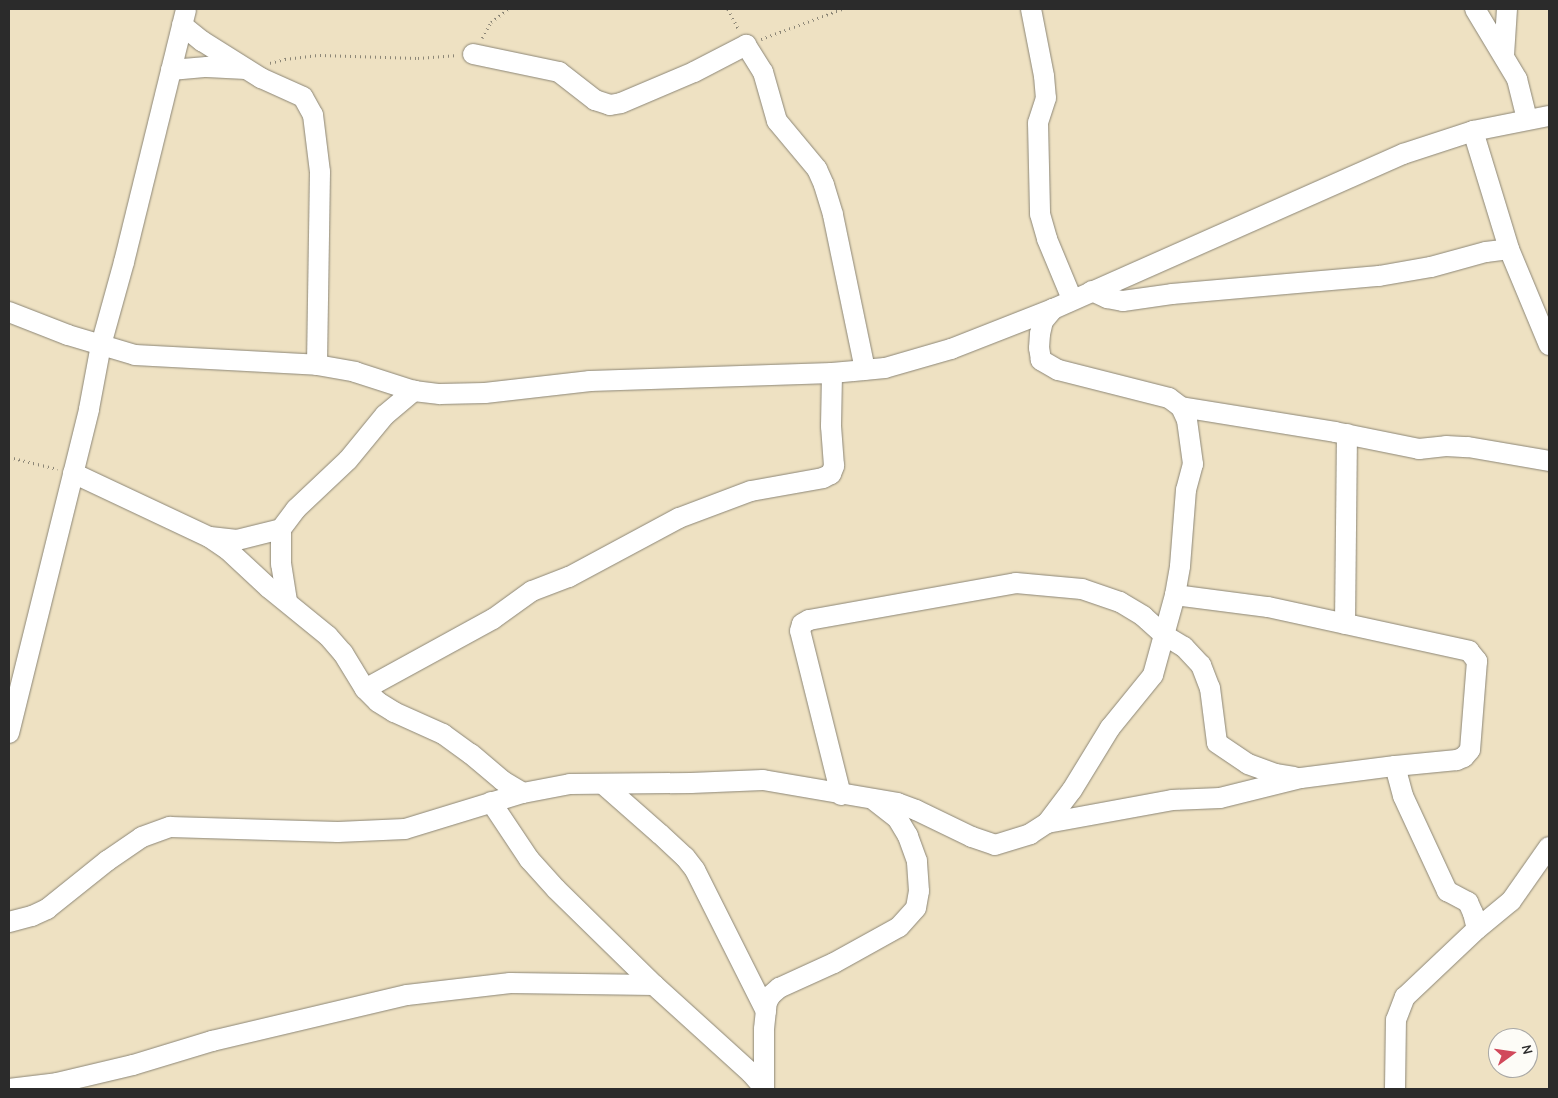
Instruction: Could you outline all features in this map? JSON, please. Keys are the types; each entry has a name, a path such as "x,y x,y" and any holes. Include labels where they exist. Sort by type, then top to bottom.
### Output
{"street":[{"path":"1031,9 1044,76 1046,98 1038,124 1040,214 1047,239 1072,299"},
{"path":"1475,9 1517,79 1527,119"},
{"path":"1504,55 1506,9"},
{"path":"9,733 89,410 101,345 124,262 184,17"},
{"path":"184,17 202,41 251,72 303,96 313,115 320,172 318,364"},
{"path":"474,54 559,72 595,100 610,105 621,103 694,72 746,45 763,72 777,121 817,169 824,184 833,215 865,370"},
{"path":"171,70 207,67 251,72"},
{"path":"9,312 68,335 135,355 318,364 363,374 414,391 461,394 590,381 832,373 865,370 927,358 1053,308 1386,162 1473,131 1549,116"},
{"path":"1473,131 1510,249 1549,345"},
{"path":"1092,291 1107,298 1123,301 1172,294 1379,276 1510,249"},
{"path":"1053,308 1044,321 1040,334 1039,348 1041,360 1058,370 1169,398 1181,407 1347,434 1419,449 1446,446 1468,447 1549,462"},
{"path":"365,689 494,619 532,592 569,577 679,518 751,490 823,478 831,474 834,454 831,426 832,373"},
{"path":"287,601 281,564 281,529 296,509 348,460 385,415 414,391"},
{"path":"9,922 32,916 46,909 107,861 135,842 170,827 338,832 405,829 490,802 524,793 578,783 763,780 874,801 897,803 989,844 1003,843 1030,834 1047,823 1072,790 1110,728 1153,675 1175,595 1180,566 1182,520 1186,490 1193,464 1187,420 1181,407"},
{"path":"1345,624 1347,434"},
{"path":"73,473 209,537 228,550 269,588 287,601 333,642 343,653 365,689 394,712 443,734 471,754 503,781 524,793"},
{"path":"209,537 237,540 281,529"},
{"path":"840,795 800,631 802,624 809,620 1016,583 1082,590 1120,602 1143,616 1164,636 1184,647 1201,665 1210,688 1216,741 1221,747 1248,764 1275,774 1301,778"},
{"path":"1047,823 1172,800 1220,798 1301,778 1457,760 1470,750 1477,661 1469,651 1268,607 1175,595"},
{"path":"1395,766 1403,796 1448,890 1468,902 1474,913 1477,929"},
{"path":"603,784 685,857 695,870 766,1011"},
{"path":"764,1089 767,1002 779,988 834,963 899,927 916,908 919,892 917,861 908,836 897,818 874,801"},
{"path":"490,802 529,860 654,985 751,1073 764,1089"},
{"path":"1395,1089 1396,1020 1400,1006 1406,997 1515,895 1549,848"},
{"path":"9,1089 57,1083 133,1065 212,1041 407,995 510,983 654,985"}],"path":[{"path":"251,72 284,59 320,54 418,58 474,54 490,22 508,9"},
{"path":"728,9 746,45 842,9"},
{"path":"9,457 73,473"}]}
